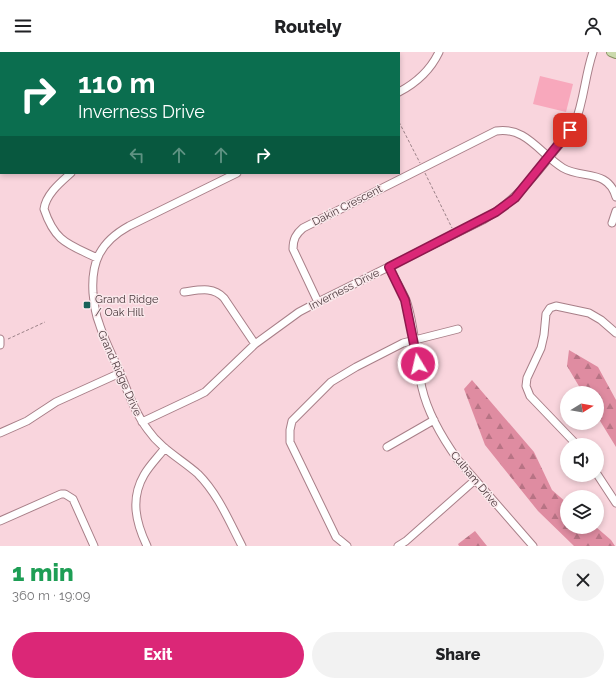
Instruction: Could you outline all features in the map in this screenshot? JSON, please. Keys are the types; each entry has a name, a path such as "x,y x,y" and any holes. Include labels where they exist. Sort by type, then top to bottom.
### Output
{"main road":[{"path":"611,52 616,54"}],"street":[{"path":"400,91 420,77 437,58 439,52"},
{"name":"Inverness Drive","path":"142,422 205,392 255,344 299,312 456,234 496,212 515,198 550,157 574,124 594,52"},
{"name":"Dakin Crescent","path":"318,302 293,249 293,240 298,232 303,228 496,130 513,130 523,135 566,170 595,176 604,180 616,197"},
{"path":"70,174 47,198 44,209 56,234 61,239 66,243 97,258"},
{"name":"Grand Ridge Drive","path":"235,174 120,231 112,237 103,247 97,258 94,266 93,283 96,314 99,324 142,422 148,431 165,448 208,485 217,498 242,546"},
{"path":"612,223 616,211"},
{"name":"Culham Drive","path":"389,267 405,300 414,340 422,388 434,420 448,446 458,460 533,546"},
{"path":"184,292 214,290 220,294 255,344"},
{"path":"570,438 530,396 526,386 527,378 541,348 546,314 550,308 556,306 580,310 601,320 616,333"},
{"path":"346,546 336,537 290,442 292,420 331,382 356,366 414,340 458,329"},
{"path":"0,433 27,421 56,402 120,373"},
{"path":"387,447 434,420"},
{"path":"147,546 139,527 135,508 136,497 144,474 165,448"},
{"path":"398,546 408,544 476,480"},
{"path":"602,482 616,504"},
{"path":"0,521 61,494 65,494 73,499 94,546"}],"path":[{"path":"400,124 420,164"},
{"path":"424,171 456,234"},
{"path":"0,342 45,322"}],"green space":[{"path":"569,350 598,367 616,400 616,447 604,427 604,386 579,386 567,366"},
{"path":"472,380 534,452 552,490 560,497 560,532 538,511 485,445 464,389"},
{"path":"475,531 487,546 459,546 458,544"},
{"path":"562,534 604,534 615,546 574,546"}],"shaded area":[{"path":"540,76 573,84 566,112 533,104"}],"place":[{"name":"Grand Ridge / Oak Hill","path":"87,305"}],"route":[{"path":"418,364 408,308 389,267 483,220 515,198 550,157 570,130"}]}
